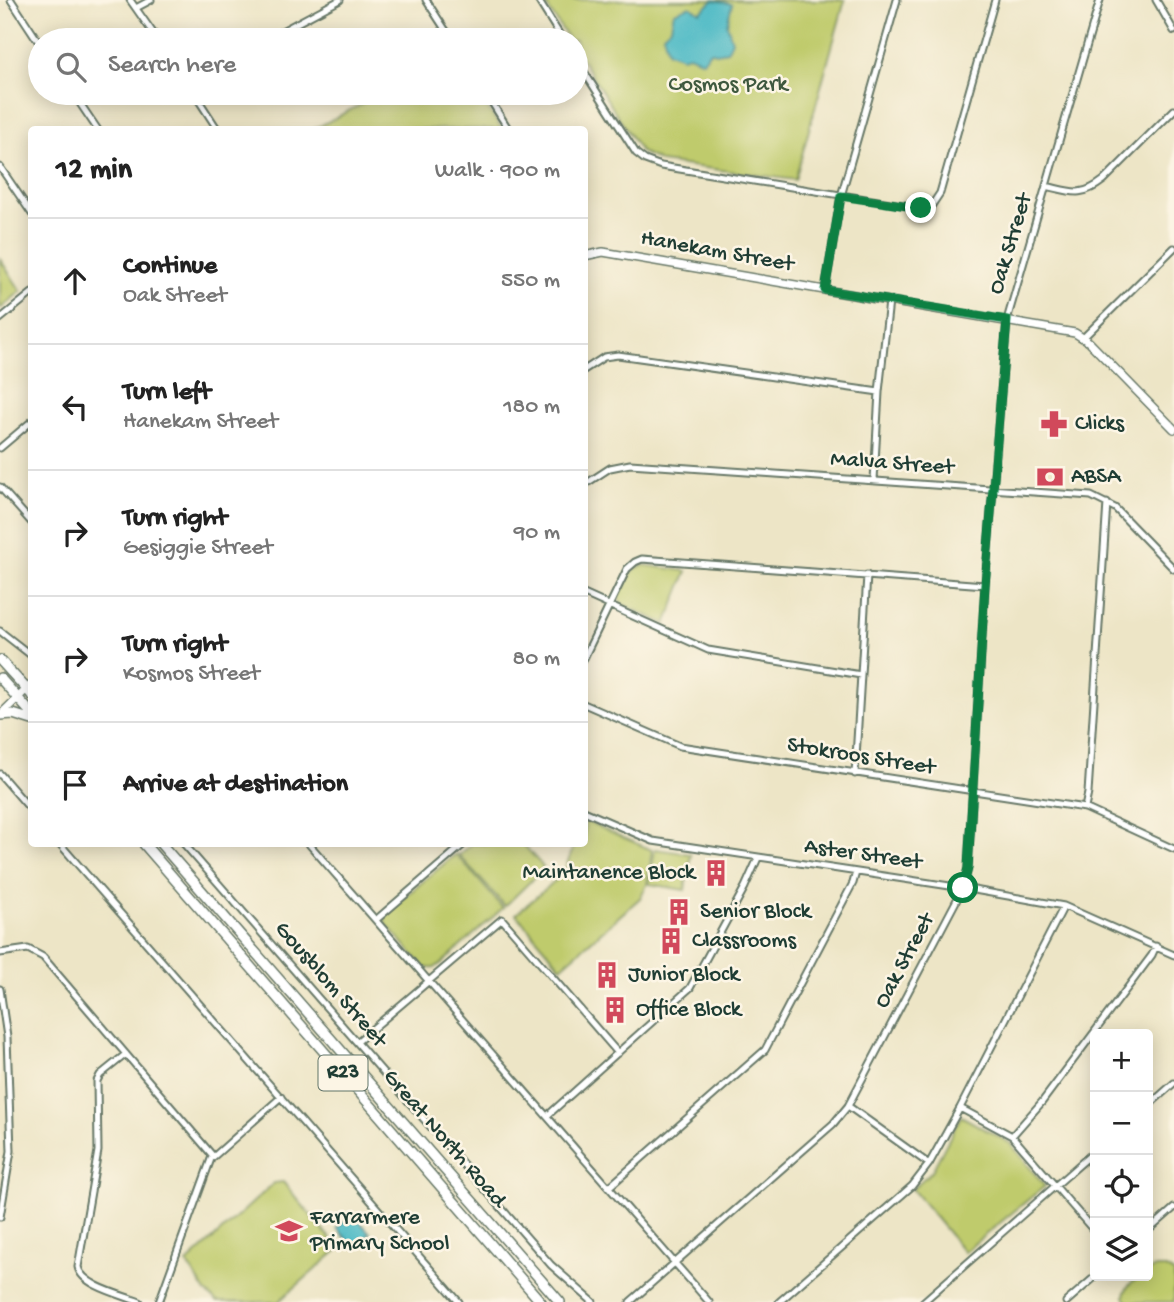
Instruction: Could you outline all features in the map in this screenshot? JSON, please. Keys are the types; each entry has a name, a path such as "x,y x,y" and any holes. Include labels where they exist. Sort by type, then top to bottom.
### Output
{"main road":[{"path":"0,660 28,688"},
{"path":"0,678 28,710"},
{"path":"0,715 13,713 28,719"},
{"name":"Great North Road","path":"147,847 541,1302"},
{"name":"Great North Road","path":"165,847 560,1302"},
{"path":"227,939 237,930"}],"street":[{"path":"11,0 29,28"},
{"path":"130,0 150,28"},
{"path":"136,8 151,0"},
{"path":"288,28 340,0"},
{"path":"426,0 444,28"},
{"path":"538,0 556,28"},
{"path":"825,290 841,196 897,0"},
{"path":"588,78 634,149 645,160 661,166 921,208 932,205 940,193 995,0"},
{"name":"Oak Street","path":"630,1302 833,1124 848,1106 963,888 968,868 985,585 1007,320 1100,0"},
{"path":"1156,0 1174,31"},
{"path":"82,105 95,126"},
{"path":"202,105 215,126"},
{"path":"493,105 507,126"},
{"path":"1046,186 1075,193 1091,189 1104,180 1174,110"},
{"path":"0,167 28,208"},
{"path":"1174,248 1084,337 1174,429"},
{"name":"Hanekam Street","path":"588,252 603,252 1007,320 1084,337"},
{"path":"0,320 28,296"},
{"path":"874,480 888,301"},
{"path":"588,367 604,357 618,355 879,392"},
{"path":"0,448 28,424"},
{"name":"Malva Street","path":"588,482 610,468 630,464 1083,495 1115,508 1174,569"},
{"path":"0,487 28,518"},
{"path":"1085,808 1107,503"},
{"path":"588,649 629,565 642,559 985,585"},
{"path":"855,774 867,575"},
{"path":"588,596 708,650 861,675"},
{"path":"0,631 28,653"},
{"path":"0,715 28,691"},
{"name":"Stokroos Street","path":"588,706 680,746 1085,808 1174,849"},
{"path":"0,774 28,806"},
{"name":"Aster Street","path":"588,813 653,841 1064,906 1174,955"},
{"path":"63,847 458,1302"},
{"name":"Gousblom Street","path":"187,847 551,1265 593,1302"},
{"path":"313,847 709,1302"},
{"path":"377,919 461,847"},
{"path":"547,1116 683,996 693,983 758,858"},
{"path":"609,1187 765,1051 856,872"},
{"path":"779,1302 912,1186 929,1164 1064,906"},
{"path":"357,1042 502,919 618,1053"},
{"path":"1012,1136 1042,1102 1156,946"},
{"path":"0,953 24,949 38,953 213,1156"},
{"path":"0,989 7,1037 11,1151 0,1217"},
{"path":"125,1054 100,1075 96,1082 99,1151 78,1267 87,1281 140,1302"},
{"path":"1153,1102 1174,1083"},
{"path":"159,1302 213,1156 281,1097"},
{"path":"848,1106 929,1164"},
{"path":"960,1108 1012,1136 1090,1226"},
{"path":"923,1302 1091,1155"},
{"path":"1153,1227 1174,1208"},
{"path":"1066,1302 1090,1281"}],"green space":[{"name":"Cosmos Park","path":"548,0 845,0 795,180 661,162 641,152 588,70 588,28 561,28 546,5"},
{"path":"360,105 485,105 500,126 320,126"},
{"path":"0,259 21,291 0,309"},
{"path":"643,565 687,571 666,624 621,604 618,597 634,569"},
{"path":"588,822 652,850 647,885 640,898 561,967 516,914 563,874 574,847 588,847"},
{"path":"468,847 526,847 544,868 505,906 459,855"},
{"path":"655,849 691,854 685,890 649,884"},
{"path":"456,854 503,908 442,963 434,968 425,968 386,924 384,917"},
{"path":"961,1116 1010,1143 1045,1186 964,1252 912,1189 932,1171"},
{"path":"283,1182 339,1249 278,1302 217,1302 206,1292 187,1263 274,1183"},
{"path":"1166,1268 1174,1273 1174,1302 1128,1302 1124,1297 1129,1285 1134,1281 1153,1281 1153,1269"}],"water":[{"path":"714,0 732,4 727,24 732,41 727,51 710,51 703,61 689,55 682,57 668,52 663,34 671,27 674,12 690,6 700,12"},
{"path":"353,1214 370,1233 354,1247 337,1228"}],"place":[{"name":"Clicks","path":"1054,424"},
{"name":"ABSA","path":"1050,477"},
{"name":"Maintanence Block","path":"716,873"},
{"name":"Senior Block","path":"679,912"},
{"name":"Classrooms","path":"671,941"},
{"name":"Junior Block","path":"607,975"},
{"name":"Office Block","path":"615,1010"},
{"name":"Farrarmere Primary School","path":"289,1231"}],"route":[{"path":"921,208 841,196 825,290 1007,320 985,585 968,868 963,888"}]}
